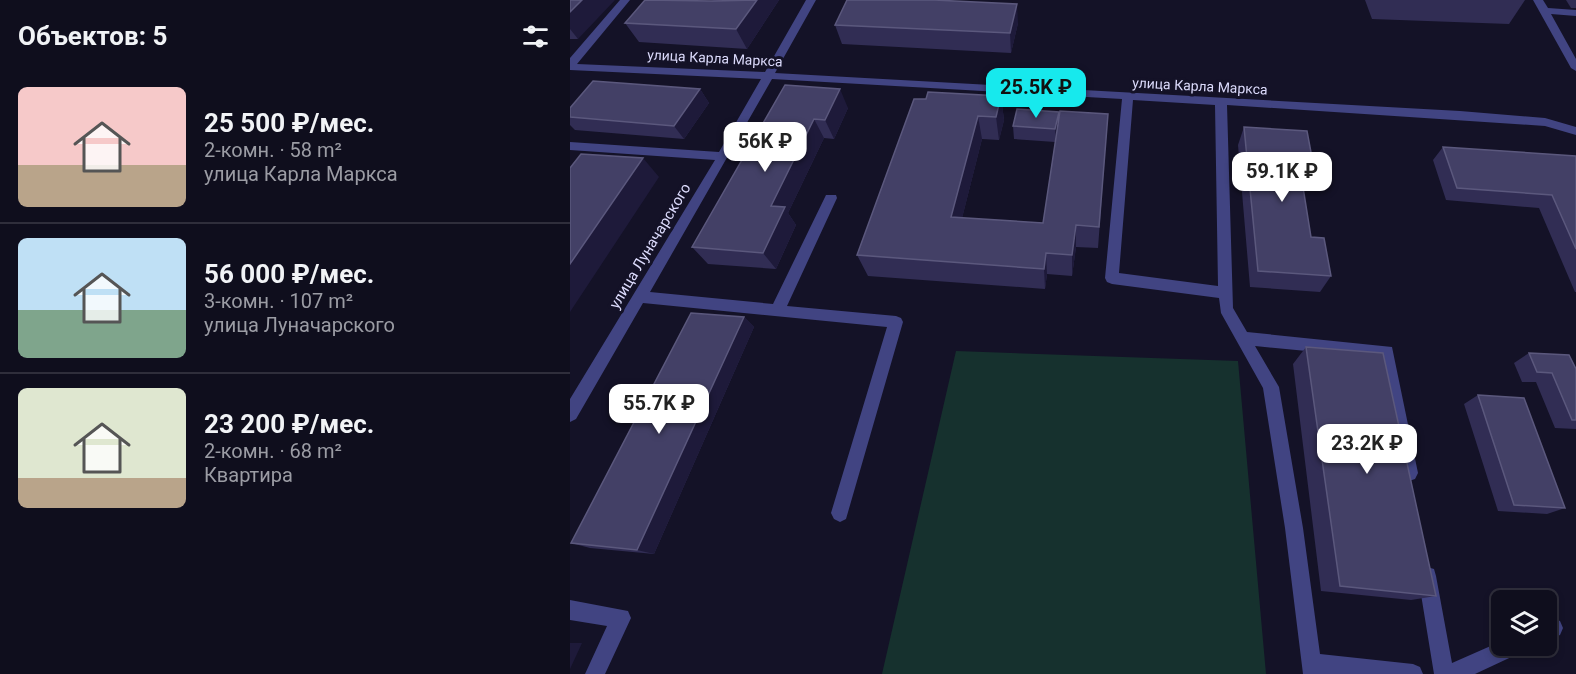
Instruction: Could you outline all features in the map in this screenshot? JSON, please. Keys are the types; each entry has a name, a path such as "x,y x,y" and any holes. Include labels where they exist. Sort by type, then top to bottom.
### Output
{"street":[{"path":"570,66 625,0"},
{"name":"улица Луначарского","path":"570,414 723,156 811,0"},
{"path":"1538,0 1576,68"},
{"path":"1545,12 1576,13"},
{"name":"улица Карла Маркса","path":"570,66 1516,119 1545,122 1576,131"},
{"path":"1128,97 1112,278 1225,293"},
{"path":"1221,101 1226,309 1271,387 1294,528 1312,668 1413,674"},
{"path":"570,146 723,156"},
{"path":"777,311 831,198"},
{"path":"640,297 896,322 840,513"},
{"path":"1243,338 1387,352 1412,490"},
{"path":"1424,559 1444,674"},
{"path":"570,610 621,618 595,674"},
{"path":"1452,674 1491,656"}],"green space":[{"path":"956,351 1238,361 1266,674 882,674"}],"building":[{"path":"570,0 582,0 570,12"},
{"path":"645,0 757,0 736,29 625,23"},
{"path":"847,0 934,0 1017,4 1010,33 835,25"},
{"path":"593,81 700,89 674,126 570,117 570,108"},
{"path":"785,85 840,89 825,120 814,119 771,206 785,207 763,253 692,247"},
{"path":"928,92 1001,96 996,117 978,116 951,217 1043,223 1060,111 1108,114 1099,227 1076,225 1072,255 1046,253 1044,269 857,255 914,99 926,99"},
{"path":"1017,109 1059,112 1055,129 1013,126"},
{"path":"1244,127 1307,131 1313,163 1299,162 1311,237 1324,238 1331,276 1258,271"},
{"path":"1443,147 1576,156 1576,249 1552,195 1457,188"},
{"path":"581,154 643,158 570,264 570,168"},
{"path":"691,313 744,317 637,550 571,543"},
{"path":"1306,347 1383,353 1436,596 1340,586"},
{"path":"1529,353 1569,355 1576,369 1576,420 1572,420 1552,373 1537,372"},
{"path":"1478,395 1524,398 1565,508 1514,505"}]}
